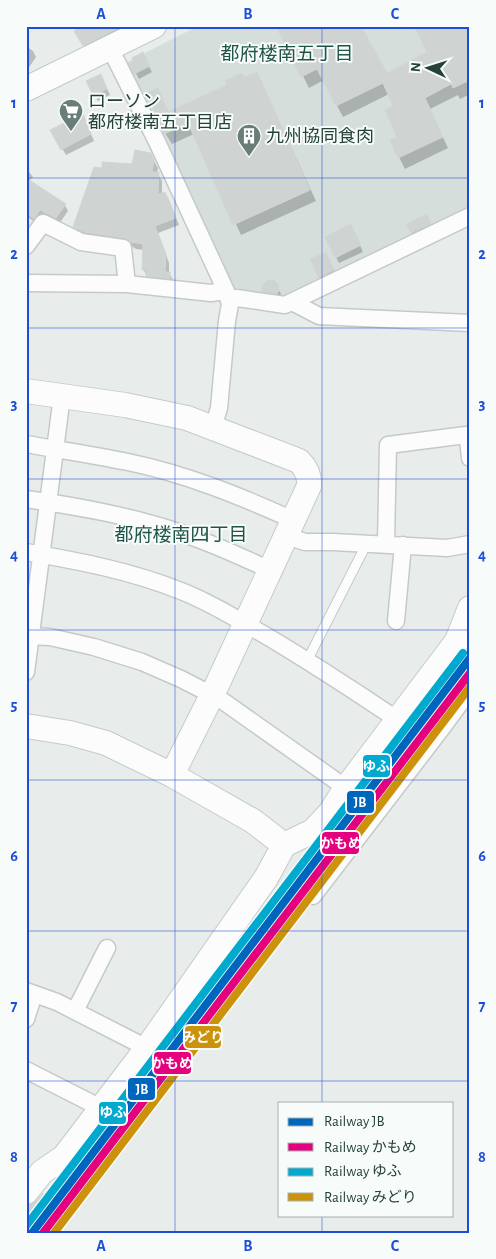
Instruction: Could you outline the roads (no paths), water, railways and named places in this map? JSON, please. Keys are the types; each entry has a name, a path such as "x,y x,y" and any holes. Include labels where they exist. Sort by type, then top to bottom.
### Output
{"street":[{"path":"26,89 152,27"},
{"path":"110,48 158,144 230,304 226,321 218,408 213,428"},
{"path":"26,283 127,284 211,292 285,305 470,216"},
{"path":"26,246 42,223 81,242 123,248 127,284"},
{"path":"292,302 319,316 470,323"},
{"path":"26,392 125,405 187,418 299,461 310,480 290,528 212,695 172,775"},
{"path":"26,672 34,553 49,502 62,396"},
{"path":"386,544 388,445 466,434 470,456"},
{"path":"26,444 129,462 233,493 290,528 305,542 367,543 447,548 470,544"},
{"path":"26,499 128,517 184,534 227,550 270,570"},
{"path":"396,622 403,545"},
{"path":"34,553 93,564 132,574 183,592 245,624 308,660 398,720"},
{"path":"26,1192 42,1172 64,1157 147,1048 266,878 284,845 313,831 330,813 346,788 457,641 470,608"},
{"path":"29,636 50,637 94,647 142,662 181,679 212,695 346,788"},
{"path":"314,896 470,690"},
{"path":"26,726 70,733 106,743 172,775 253,821 284,845"},
{"path":"75,1011 107,948"},
{"path":"26,1019 30,992 57,1002 147,1048"},
{"path":"26,1070 101,1108"}],"lane":[{"path":"308,660 367,543"}],"rail line":[{"name":"ゆふ","path":"26,1226 463,653"},
{"name":"JB","path":"32,1233 470,658"},
{"name":"かもめ","path":"43,1233 470,673"},
{"name":"みどり","path":"54,1233 470,687"}],"place":[{"name":"ローソン 都府楼南五丁目店","path":"71,132"},
{"name":"九州協同食肉","path":"249,157"}],"district":[{"name":"都府楼南五丁目","path":"287,53"},
{"name":"都府楼南四丁目","path":"181,534"}]}
